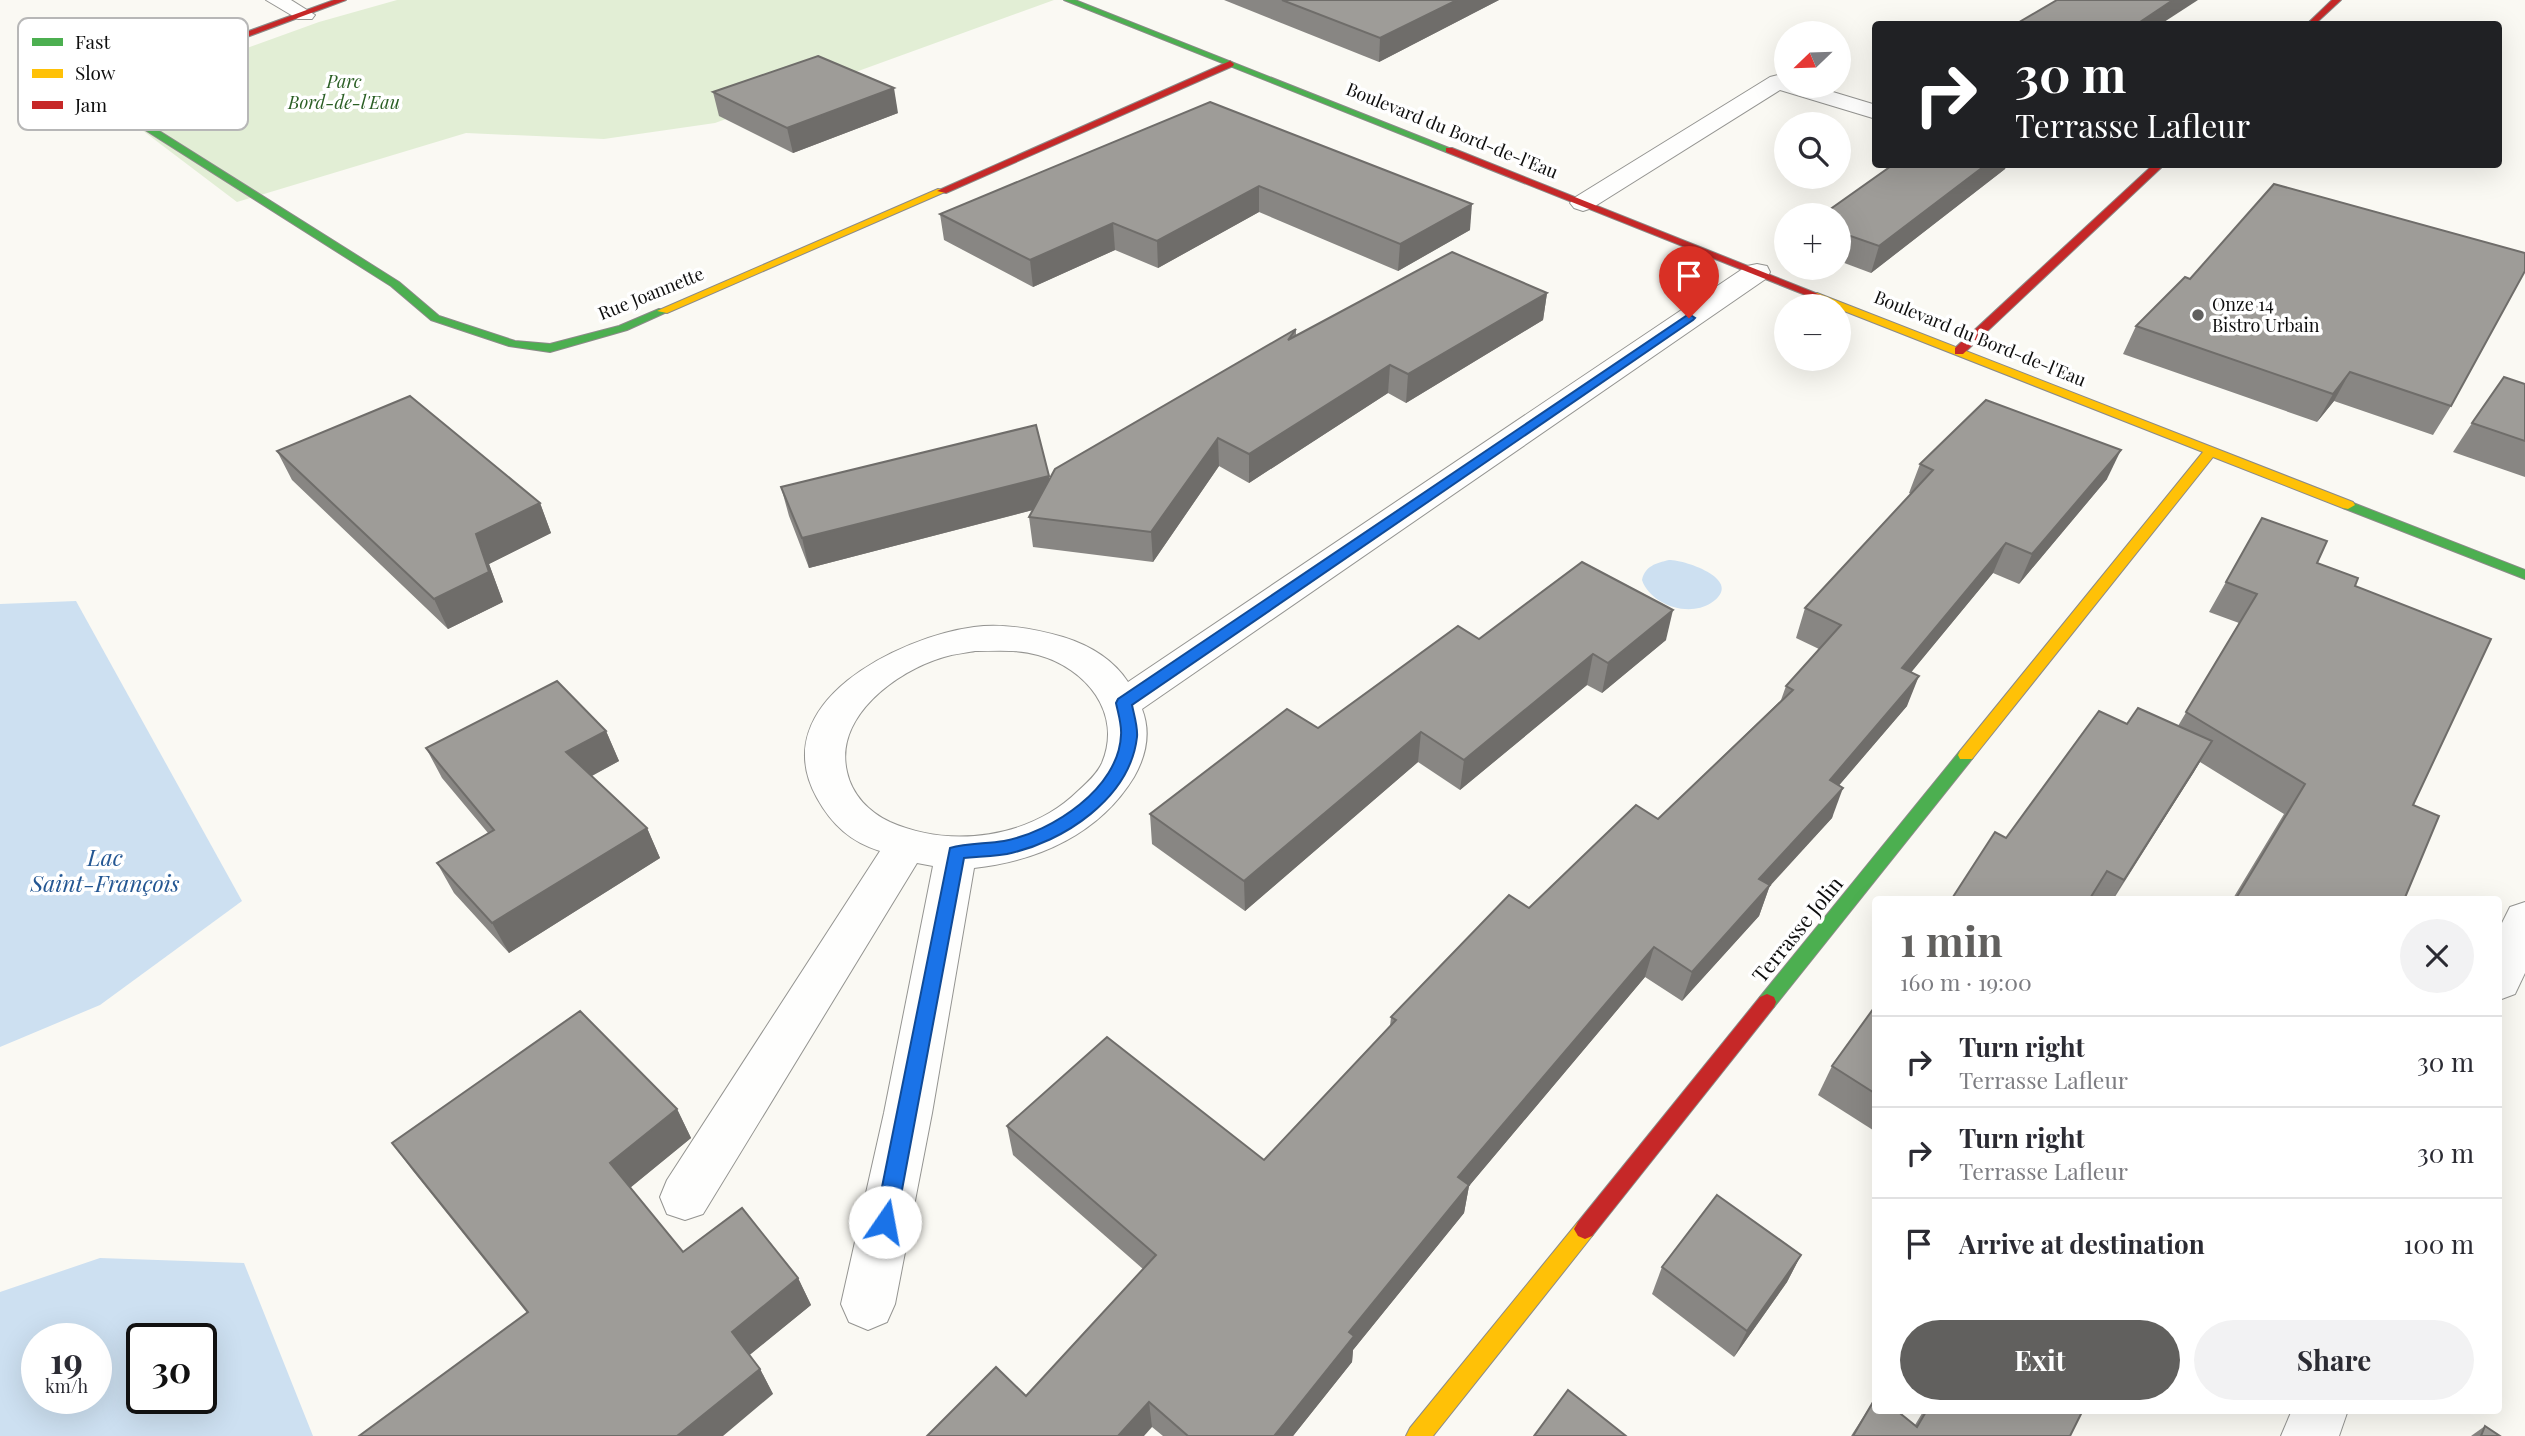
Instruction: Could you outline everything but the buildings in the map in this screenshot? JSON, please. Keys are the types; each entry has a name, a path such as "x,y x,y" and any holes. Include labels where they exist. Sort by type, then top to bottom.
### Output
{"street":[{"path":"276,0 305,15 342,0"},
{"name":"Boulevard du Bord-de-l'Eau","path":"1068,0 2525,575"},
{"path":"2314,21 2337,0"},
{"name":"Rue Joannette","path":"248,35 305,15"},
{"name":"Rue Joannette","path":"151,130 395,284 435,318 513,344 550,348 583,341 635,323 788,259 1230,64"},
{"path":"1583,203 1774,84"},
{"path":"1831,98 1872,111"},
{"path":"1959,351 2156,168"},
{"path":"1124,703 1757,272"},
{"name":"Terrasse Jolin","path":"1418,1436 2211,451"},
{"path":"975,639 1024,640 1068,651 1102,673 1124,703 1129,735 1120,770 1095,802 1056,829 1008,847 956,853 906,846 864,828 837,800 824,768 828,734 849,699 883,670 926,649 975,639"},
{"path":"685,1197 906,846"},
{"path":"868,1304 908,1113 956,853"},
{"path":"2502,974 2525,919"},
{"path":"2310,1436 2318,1414"}],"green space":[{"name":"Parc Bord-de-l'Eau","path":"397,0 1054,0 715,123 604,139 466,133 237,202 142,130 248,130 248,48 319,22"}],"water":[{"path":"1669,560 1710,573 1722,587 1720,595 1711,603 1692,609 1681,609 1661,602 1646,588 1642,580 1648,568"},
{"name":"Lac Saint-François","path":"76,601 242,901 100,1005 0,1047 0,604"},
{"path":"100,1258 244,1263 313,1436 0,1436 0,1292"}],"traffic: fast":[{"path":"1068,0 1449,150"},
{"path":"151,130 395,284 435,318 513,344 550,348 623,328 663,311"},
{"path":"2348,505 2525,575"},
{"path":"1767,1002 1966,755"}],"traffic: slow":[{"path":"663,311 942,191"},
{"path":"1851,309 2348,505"},
{"path":"1966,755 2211,451"},
{"path":"1418,1436 1585,1229"}],"traffic: jam":[{"path":"248,34 342,0"},
{"path":"2314,21 2337,0"},
{"path":"942,191 1230,64"},
{"path":"1449,150 1812,294"},
{"path":"1959,351 2156,168"},
{"path":"1585,1229 1767,1002"}],"place":[{"name":"Onze 14 Bistro Urbain","path":"2198,315"}],"route":[{"path":"885,1222 956,853 1008,847 1056,829 1095,802 1120,770 1129,735 1124,703 1689,318"}]}
